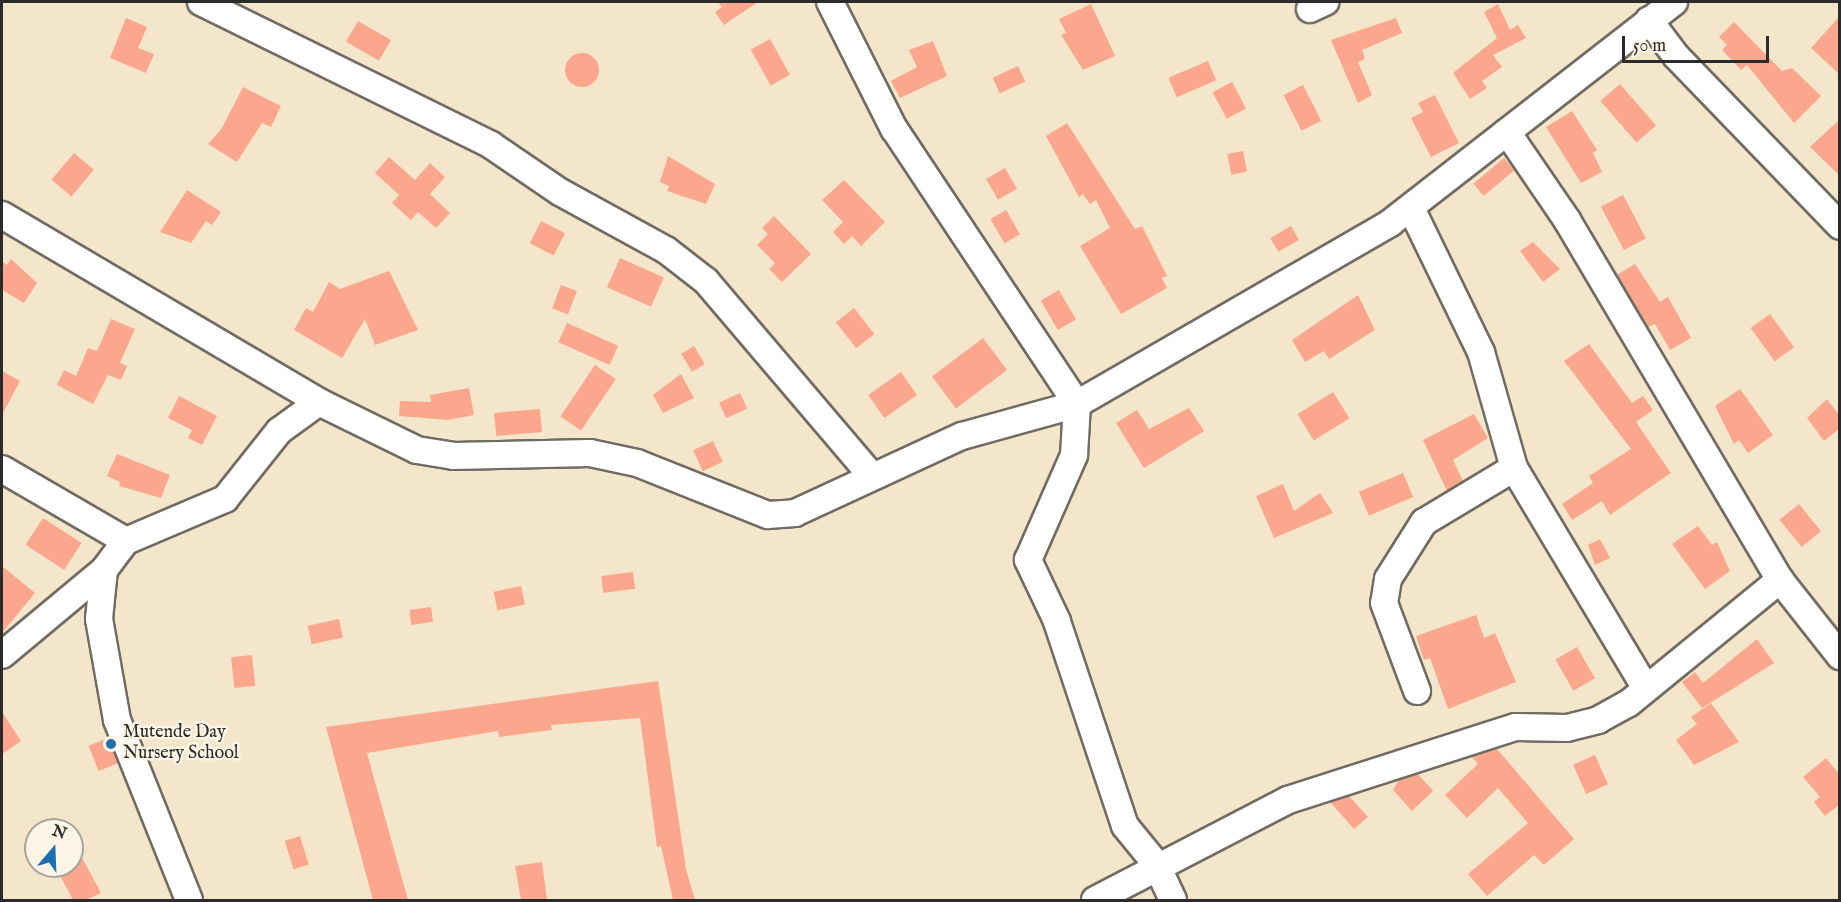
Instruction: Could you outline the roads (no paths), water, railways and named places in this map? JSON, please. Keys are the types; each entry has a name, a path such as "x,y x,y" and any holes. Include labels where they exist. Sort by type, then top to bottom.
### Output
{"street":[{"path":"201,2 491,145 560,192 666,250 706,281 870,474"},
{"path":"830,2 899,139 1077,404 1074,455 1028,560 1057,621 1125,826 1157,865 1173,900"},
{"path":"2,215 319,402 417,450 454,456 590,453 637,463 768,515 795,513 870,474 962,436 1077,404 1231,319 1411,208 1672,2"},
{"path":"1649,20 1692,73 1839,226"},
{"path":"1507,132 1567,220 1780,580 1839,656"},
{"path":"1411,208 1481,352 1514,468 1645,687"},
{"path":"2,655 104,570 126,541 225,499 279,431 319,402"},
{"path":"1417,691 1384,603 1388,579 1424,522 1514,468"},
{"path":"2,469 126,541"},
{"path":"104,570 99,619 117,720 189,900"},
{"path":"1095,900 1125,888 1157,865 1288,800 1516,727 1567,728 1598,720 1645,687 1780,580"}],"place":[{"name":"Mutende Day Nursery School","path":"111,744"}]}
